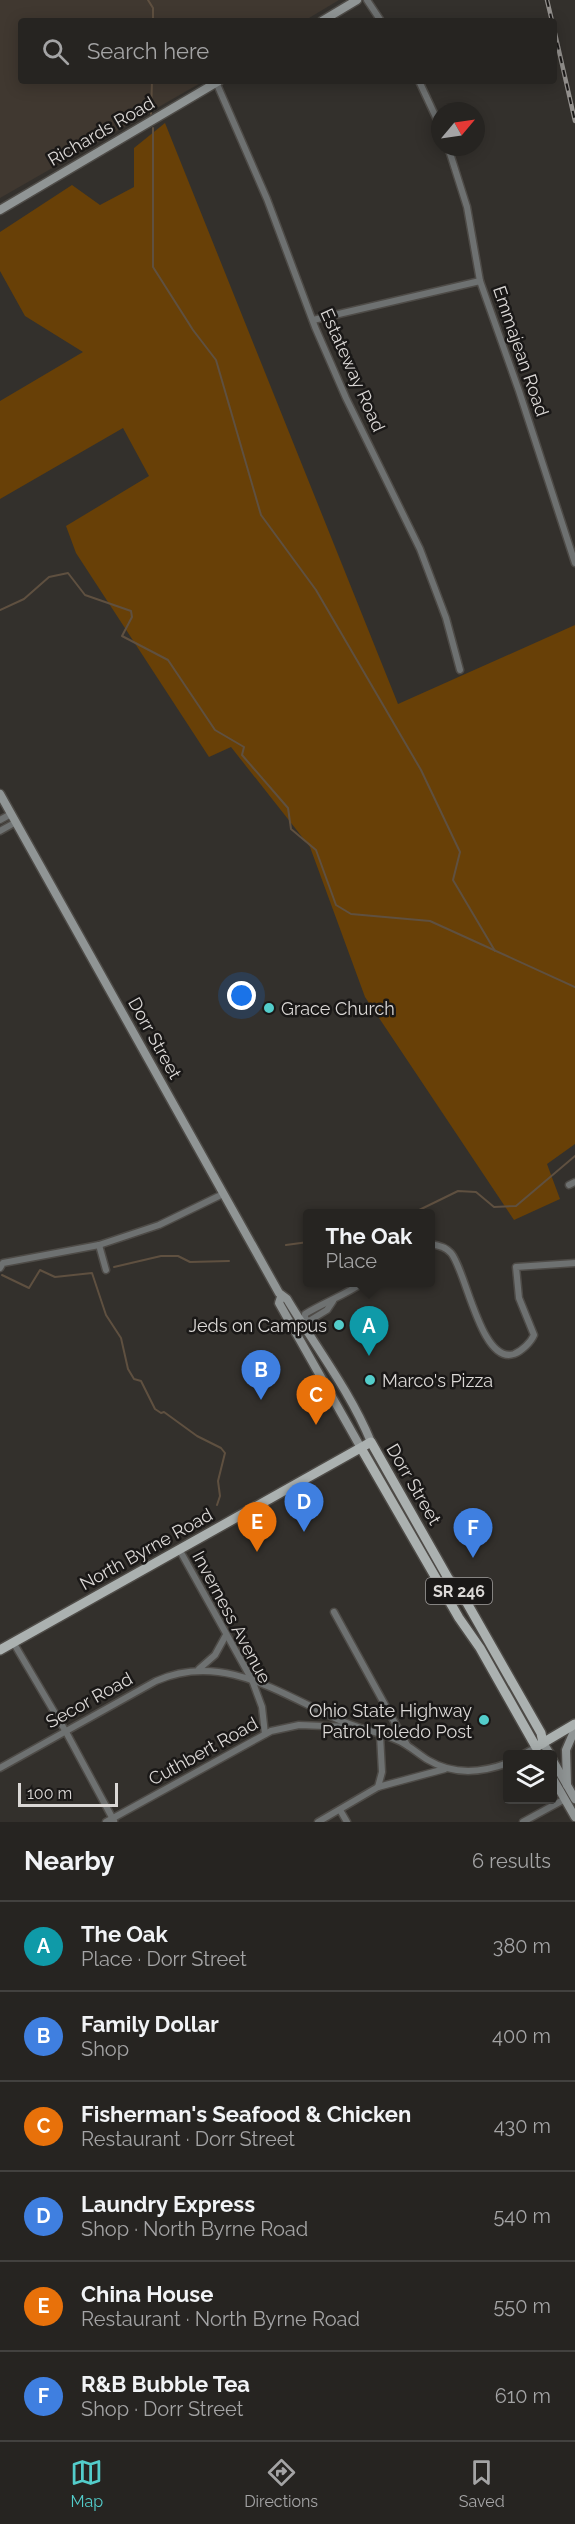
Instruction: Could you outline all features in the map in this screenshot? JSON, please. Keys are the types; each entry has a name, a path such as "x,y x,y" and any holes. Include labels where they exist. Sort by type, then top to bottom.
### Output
{"main road":[{"path":"327,18 357,0"},
{"name":"Richards Road","path":"0,210 215,84"},
{"name":"Dorr Street","path":"0,794 281,1297 286,1299 302,1320 362,1419 371,1442 448,1578 467,1603 541,1733 540,1748"},
{"name":"Dorr Street","path":"281,1297 279,1303 361,1448 459,1618 480,1648 540,1748"},
{"name":"North Byrne Road","path":"0,1650 371,1442"},
{"path":"540,1748 575,1724"},
{"path":"567,1785 566,1750 575,1729"},
{"path":"557,1768 575,1799"},
{"path":"557,1785 575,1816"}],"street":[{"path":"367,0 379,18"},
{"name":"Estateway Road","path":"219,84 346,398 420,549 446,618 460,670"},
{"path":"420,84 431,107"},
{"name":"Emmajean Road","path":"451,156 467,207 480,281 519,391 575,563"},
{"path":"313,320 480,281"},
{"path":"0,820 13,818"},
{"path":"0,831 13,818"},
{"path":"0,1268 3,1263 99,1245 159,1225 223,1194"},
{"path":"99,1245 106,1270"},
{"path":"435,1245 442,1246 451,1253 457,1263 474,1310 493,1346 500,1353 508,1355 518,1352 534,1335 519,1298 516,1267 575,1263"},
{"path":"302,1320 305,1314 324,1303 334,1301 356,1287"},
{"name":"Inverness Avenue","path":"179,1549 252,1680 262,1707 265,1734"},
{"path":"334,1612 407,1745"},
{"path":"198,1669 215,1655 226,1635"},
{"path":"13,1642 66,1732 111,1821"},
{"name":"Secor Road","path":"0,1768 156,1681 198,1669 252,1680 357,1727 407,1745 446,1769 479,1771 503,1764"},
{"name":"Cuthbert Road","path":"111,1821 277,1728 299,1725 357,1727"},
{"path":"378,1787 382,1772 380,1734"},
{"path":"318,1822 378,1787 446,1769"},
{"path":"523,1822 565,1799"},
{"path":"340,1810 347,1822"}],"shaded area":[{"path":"0,0 339,0 309,18 18,18 18,84 199,84 0,198"},
{"path":"165,123 398,704 575,625 575,1144 547,1164 560,1199 514,1220 365,997 310,847 231,747 209,757 76,553 66,526 149,476 123,428 0,499 0,401 83,352 25,316 0,271 0,232 72,185 100,205 134,187 134,148"}],"waterway":[{"path":"148,0 153,8 153,18"},
{"path":"151,114 152,84"},
{"path":"153,128 153,267 193,330 216,360 261,515 316,590 421,770 460,852 453,880 495,951"},
{"path":"0,610 24,599 49,577 68,573 85,595 131,611 132,617 122,636 168,660 215,730 244,747 242,755 288,808 291,829 316,850 336,905 351,914 430,921 575,987"},
{"path":"421,1209 458,1191 476,1192 494,1207 516,1206 575,1156"},
{"path":"286,1245 303,1243"},
{"path":"114,1267 161,1256 178,1256 190,1262 229,1261"},
{"path":"2,1275 29,1288 40,1270 55,1277 92,1273 106,1315 121,1338 128,1369 134,1379 141,1381 155,1409 161,1413 164,1412 197,1436 221,1448 225,1453 218,1481 220,1496 217,1505"}],"railway":[{"path":"547,0 551,18"},
{"path":"557,42 575,121"}],"place":[{"name":"Grace Church","path":"269,1008"},
{"name":"Jeds on Campus","path":"339,1325"},
{"name":"The Oak","path":"369,1356"},
{"name":"Marco's Pizza","path":"370,1380"},
{"name":"Family Dollar","path":"261,1400"},
{"name":"Fisherman's Seafood & Chicken","path":"316,1425"},
{"name":"Laundry Express","path":"304,1532"},
{"name":"China House","path":"257,1552"},
{"name":"R&B Bubble Tea","path":"473,1558"},
{"name":"Ohio State Highway Patrol Toledo Post","path":"484,1720"}]}
